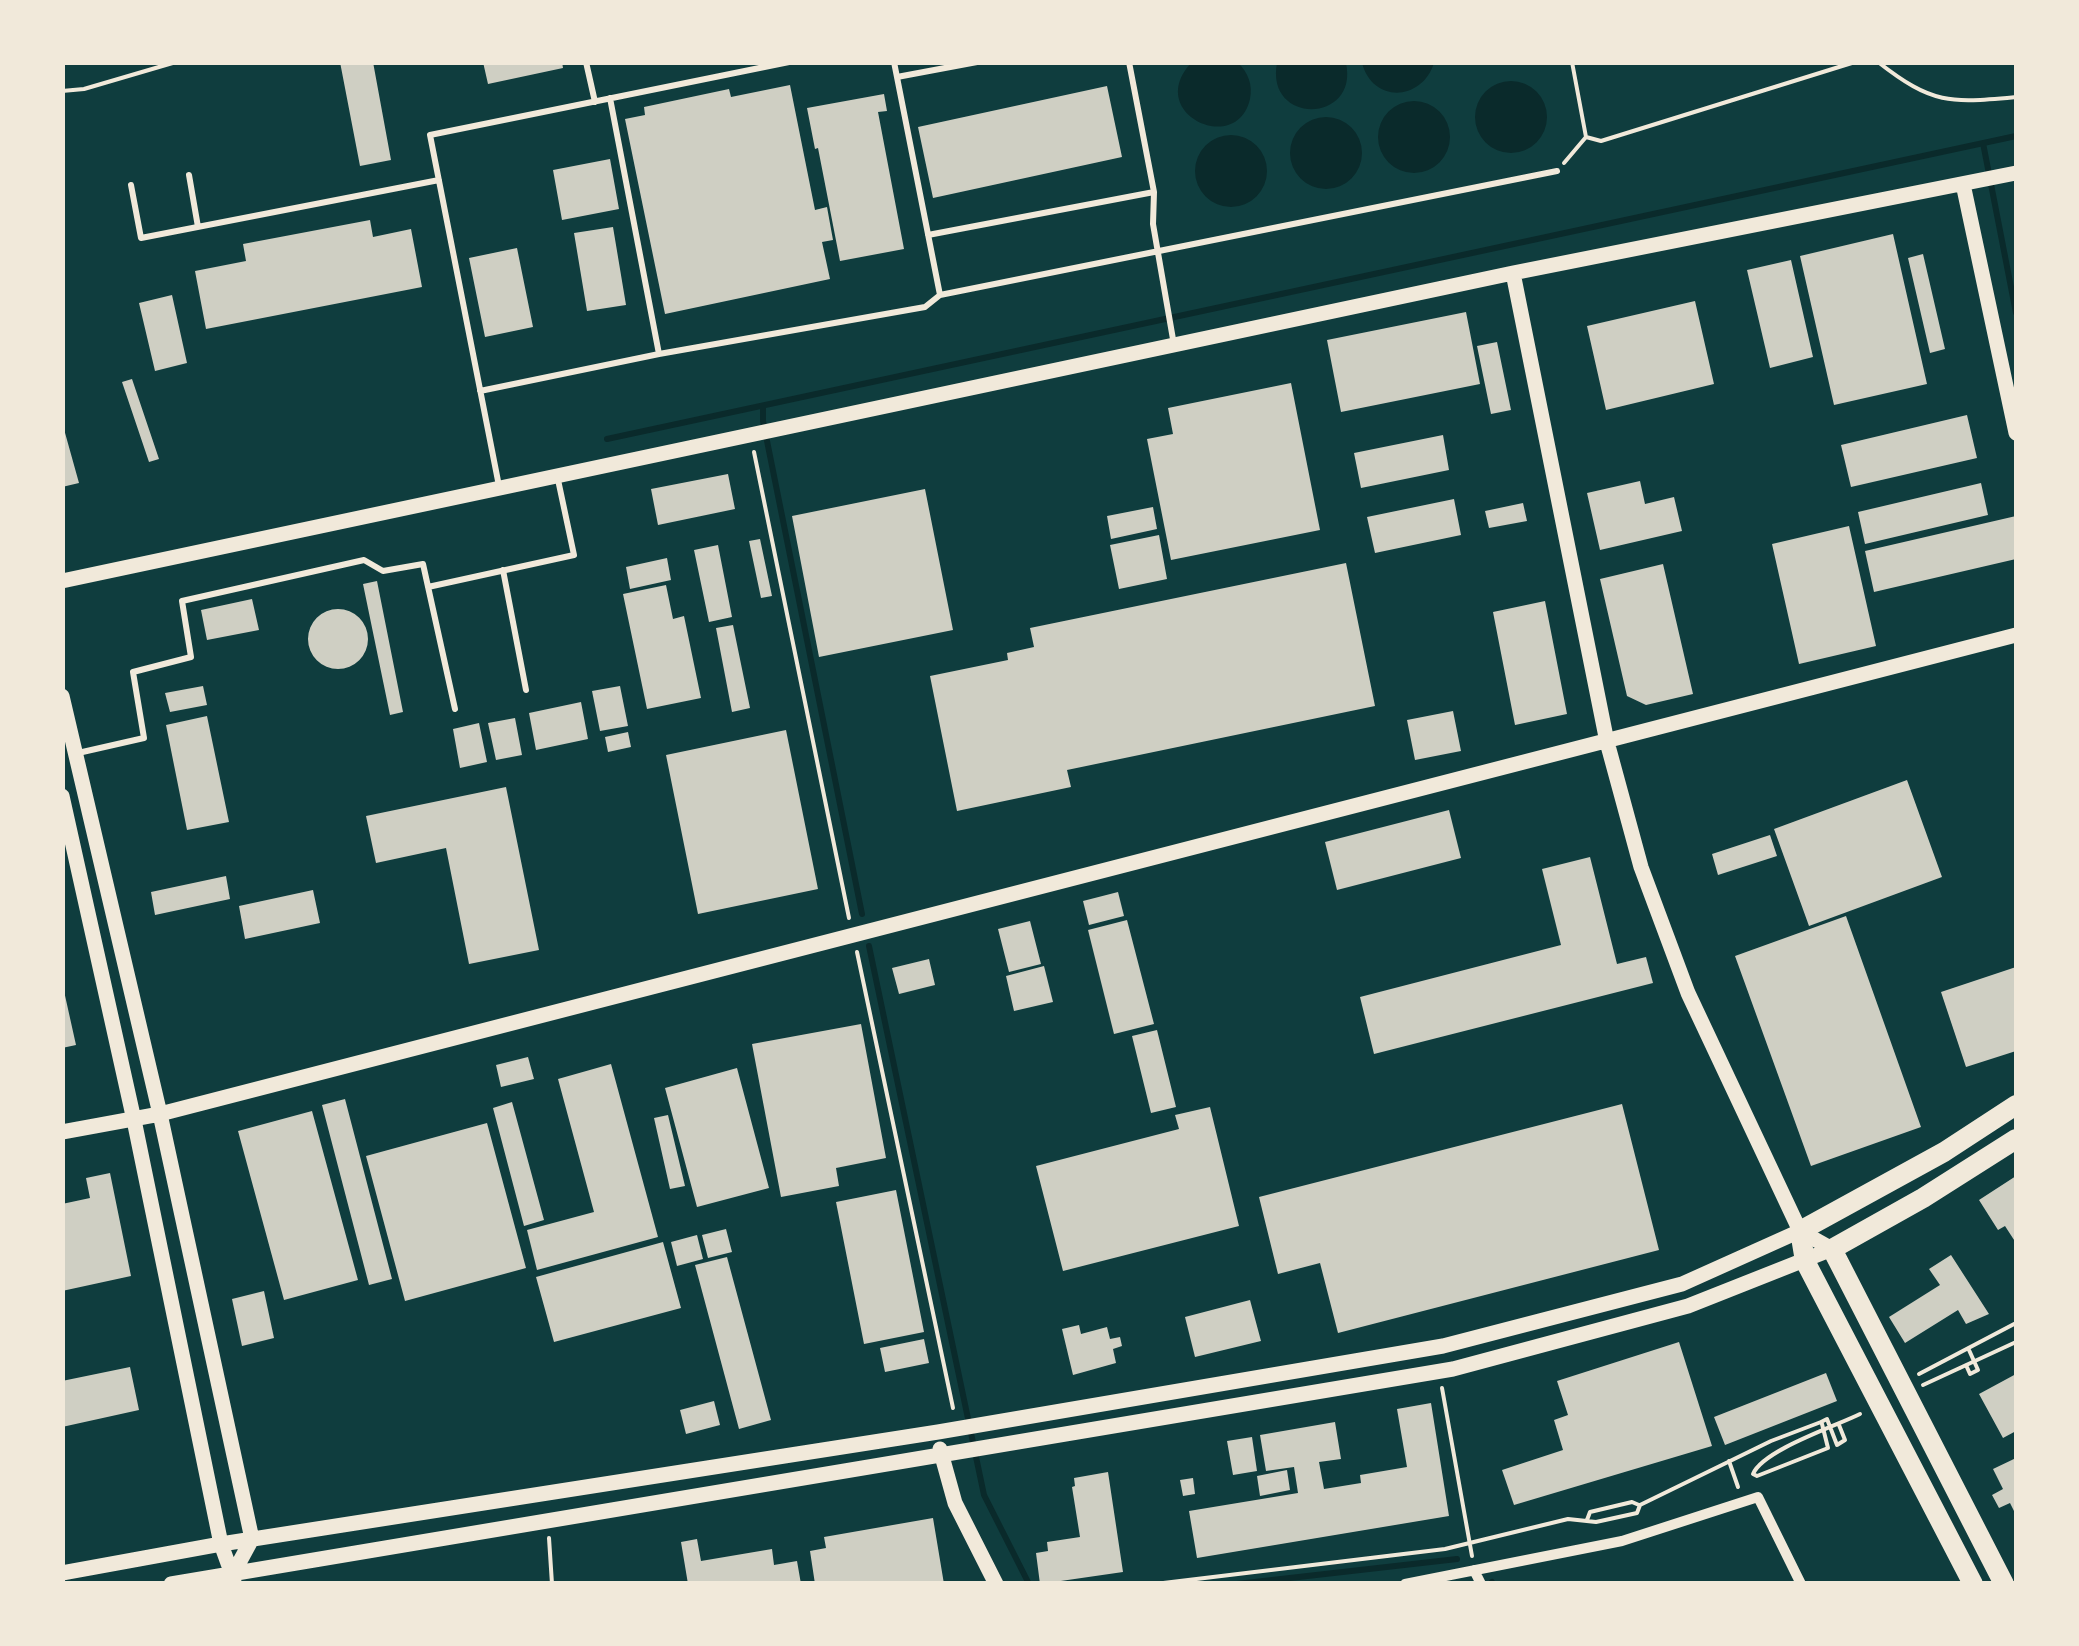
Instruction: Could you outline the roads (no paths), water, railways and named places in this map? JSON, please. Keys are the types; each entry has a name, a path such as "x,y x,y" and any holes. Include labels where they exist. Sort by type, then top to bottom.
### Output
{"highway":[{"path":"1972,1584 1805,1262 1800,1230 1944,1152 2016,1105"},
{"path":"2004,1584 1832,1249 2016,1139"}],"street":[{"path":"62,580 1513,273 2016,173"},
{"path":"1964,184 2016,433"},
{"path":"1513,273 1607,742 1642,867 1688,993 1800,1230 1832,1249"},
{"path":"62,1132 160,1114 2016,635"},
{"path":"62,696 160,1114 252,1539 234,1579"},
{"path":"62,796 134,1120 221,1544 234,1579"},
{"path":"62,1573 1443,1346 1682,1284 1800,1230"},
{"path":"172,1584 234,1579 1453,1369 1688,1306 1832,1249"},
{"path":"938,1432 955,1503 996,1584"},
{"path":"1405,1584 1622,1541 1758,1496 1801,1584"},
{"path":"1474,1570 1481,1584"}],"lane":[{"path":"586,62 594,102"},
{"path":"499,486 430,135 790,62"},
{"path":"894,62 940,295"},
{"path":"897,77 977,62"},
{"path":"1129,62 1154,192 1152,224 1174,346"},
{"path":"610,98 659,354"},
{"path":"480,391 925,306 940,295 1557,170"},
{"path":"188,175 198,227"},
{"path":"131,185 141,238 439,180"},
{"path":"928,235 1154,192"},
{"path":"428,587 574,555 557,474"},
{"path":"75,754 144,738 133,672 191,657 182,601 364,560 384,571 424,564 455,709"},
{"path":"503,570 526,690"}],"water":[{"path":"1192,62 1238,63 1242,67 1251,89 1242,116 1229,125 1213,126 1185,111 1179,97 1180,81"},
{"path":"1362,62 1434,63 1419,85 1398,93 1376,86"},
{"path":"1277,63 1346,63 1346,83 1339,97 1327,106 1297,106 1285,98 1277,83"},
{"path":"1511,81 1525,83 1537,91 1545,103 1545,131 1537,143 1525,151 1511,153 1497,151 1485,143 1477,131 1475,117 1477,103 1485,91 1497,83"},
{"path":"1414,101 1428,103 1440,111 1448,123 1448,151 1440,163 1428,171 1414,173 1400,171 1388,163 1380,151 1378,137 1380,123 1388,111 1400,103"},
{"path":"1326,117 1340,119 1352,127 1360,139 1360,167 1352,179 1340,187 1326,189 1312,187 1300,179 1292,167 1290,153 1292,139 1300,127 1312,119"},
{"path":"1231,135 1245,137 1257,145 1265,157 1265,185 1257,197 1245,205 1231,207 1217,205 1205,197 1197,185 1195,171 1197,157 1205,145 1217,137"}],"waterway":[{"path":"607,439 2016,136"},
{"path":"1983,143 2016,313"},
{"path":"763,406 862,914"},
{"path":"869,946 984,1495 1029,1584"},
{"path":"1237,1584 1457,1559"}]}
